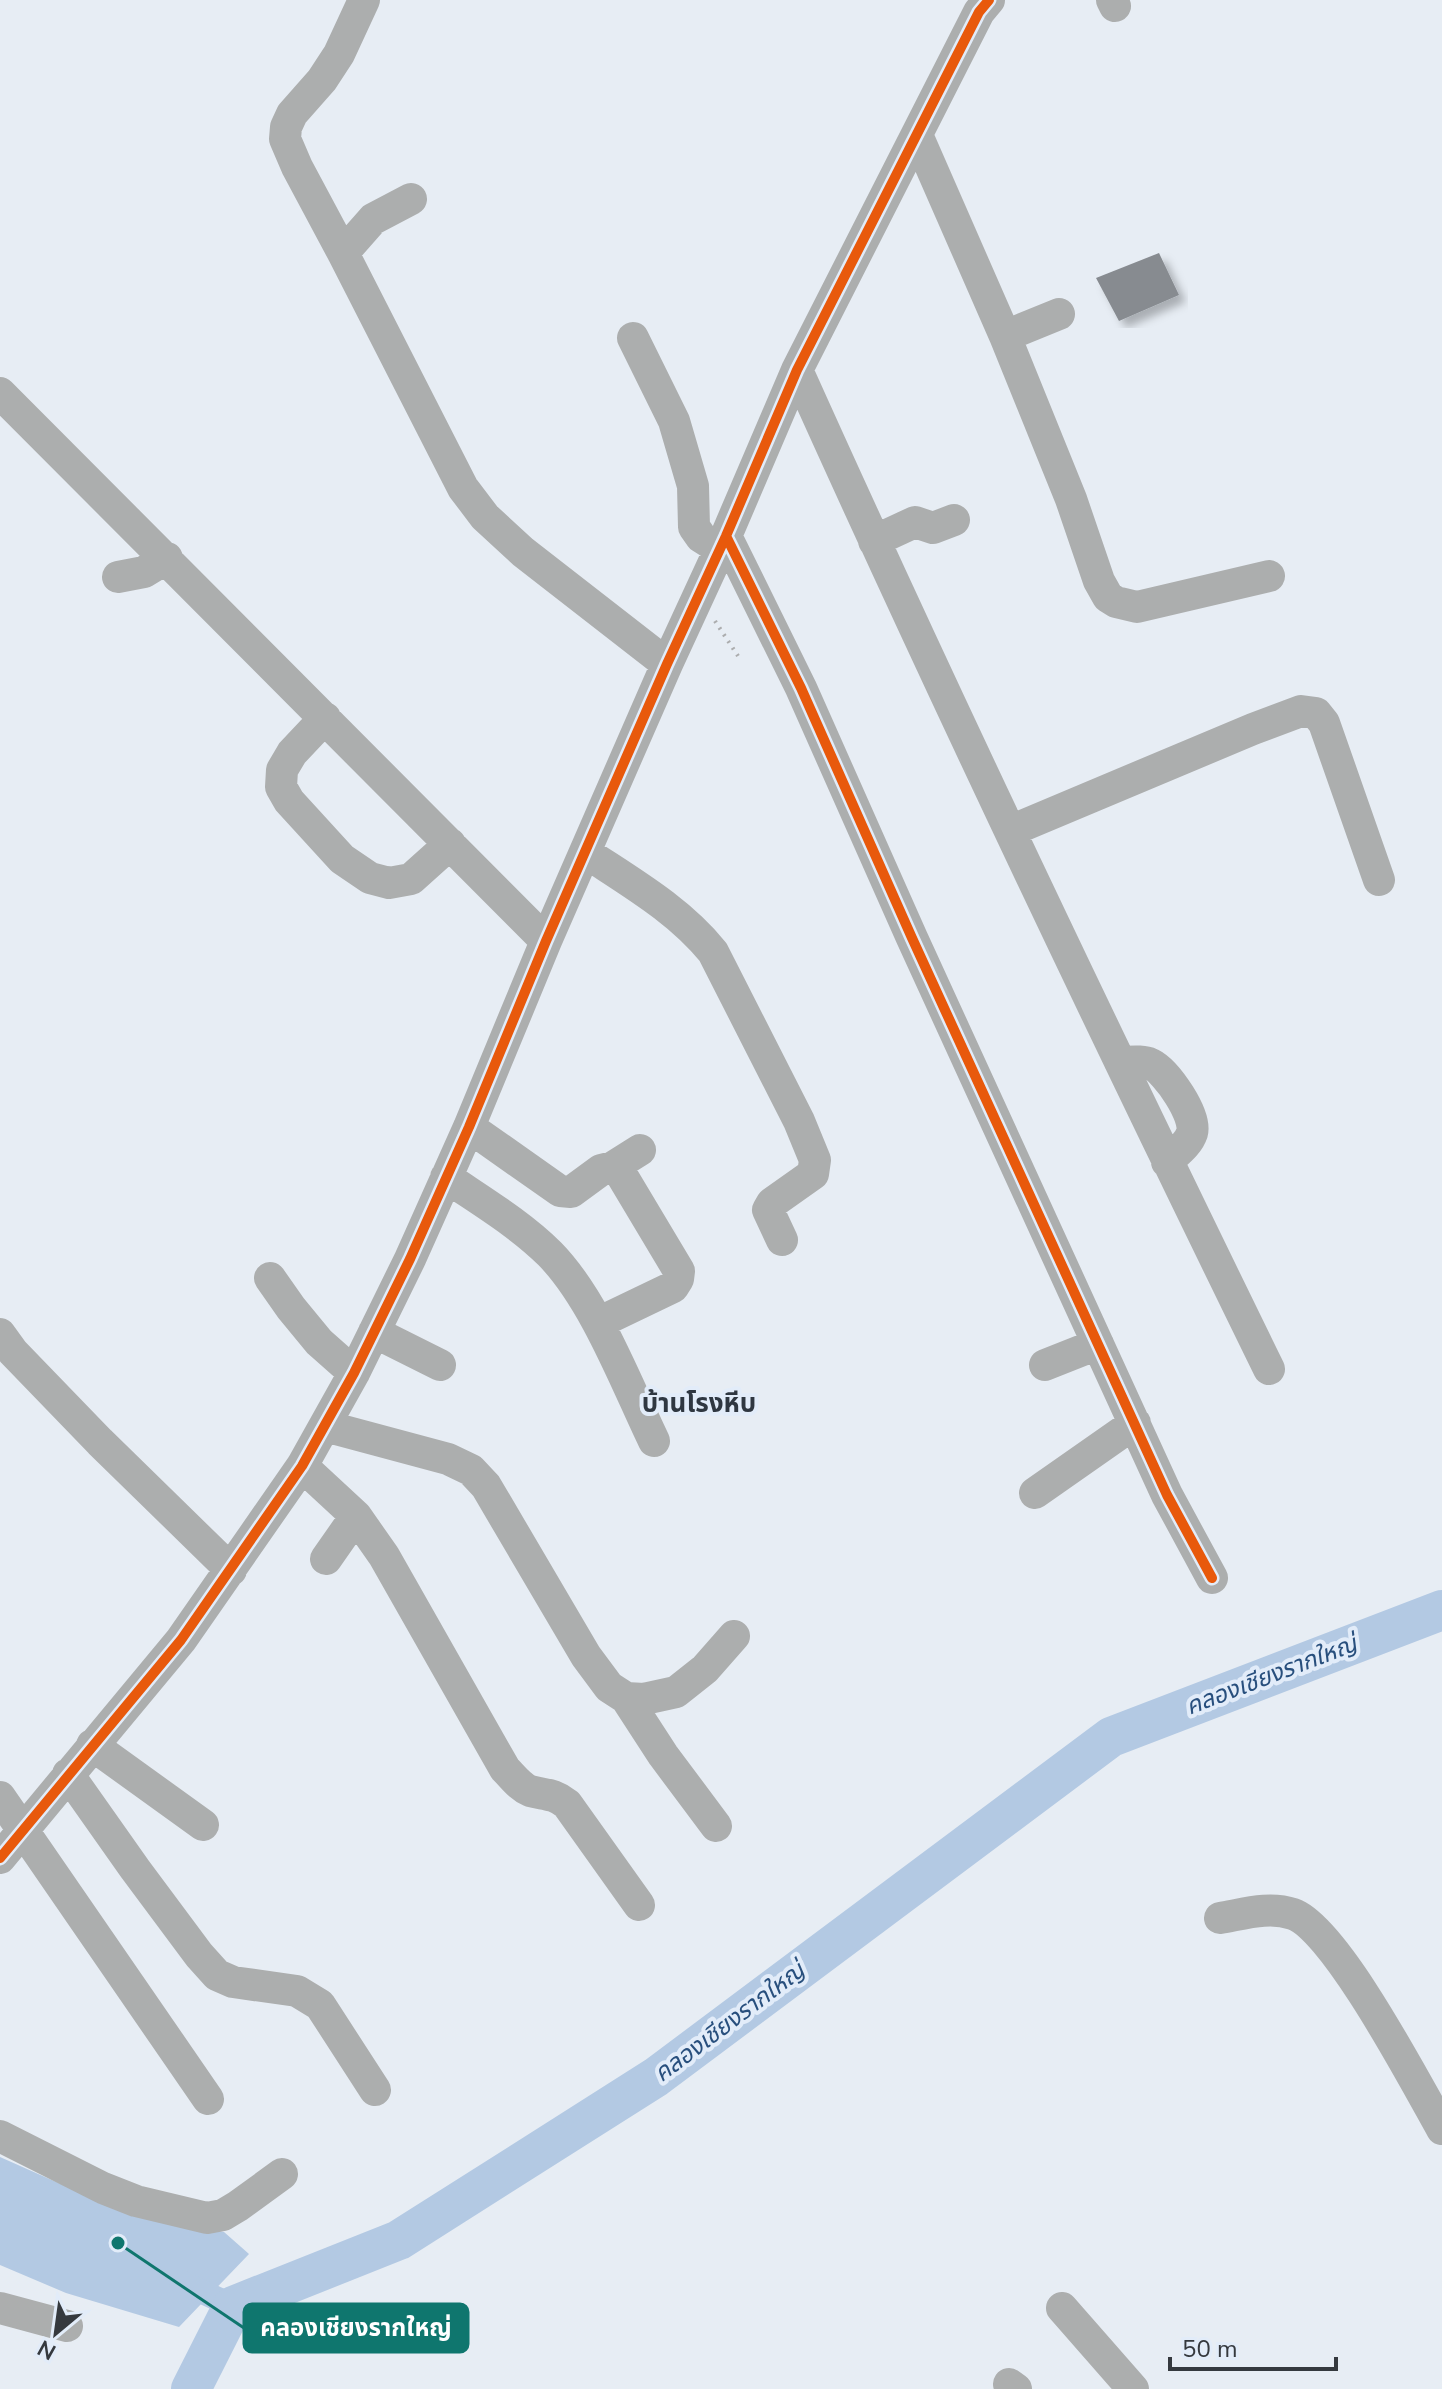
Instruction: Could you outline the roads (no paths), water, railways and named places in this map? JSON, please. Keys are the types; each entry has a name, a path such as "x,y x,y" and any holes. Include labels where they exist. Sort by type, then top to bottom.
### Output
{"street":[{"path":"364,0 339,54 322,80 292,114 286,127 285,139 297,167 463,488 485,517 523,552 667,664"},
{"path":"0,1858 181,1640 302,1466 354,1373 410,1259 469,1127 546,941 797,370 917,135 979,4"},
{"path":"917,135 1005,336 1071,499 1099,581 1108,597 1137,607 1269,576"},
{"path":"343,253 373,219 411,199"},
{"path":"1005,336 1059,314"},
{"path":"633,338 674,421 693,486 694,527 701,537 723,543 801,688 918,952 1167,1495 1212,1578"},
{"path":"797,370 1010,831 1269,1369"},
{"path":"0,393 546,941"},
{"path":"874,541 915,522 933,528 954,520"},
{"path":"118,577 144,572 167,558"},
{"path":"1010,831 1301,711 1316,713 1324,723 1379,880"},
{"path":"325,718 292,753 282,770 281,787 289,801 342,859 370,878 389,883 411,879 450,844"},
{"path":"585,852 656,898 695,929 713,952 792,1107 815,1160 813,1174 772,1203 768,1210 782,1240"},
{"path":"469,1127 560,1191 571,1192 601,1170 613,1167 640,1150"},
{"path":"598,1323 673,1287 679,1271 621,1174 613,1167"},
{"path":"446,1177 551,1255 598,1323 654,1441"},
{"path":"270,1278 319,1342 354,1373"},
{"path":"374,1332 440,1365"},
{"path":"0,1334 13,1352 89,1431 231,1570"},
{"path":"1045,1365 1098,1344"},
{"path":"1035,1493 1135,1423"},
{"path":"325,1426 448,1459 471,1470 486,1486 586,1656 609,1687 626,1698 663,1755 716,1826"},
{"path":"302,1466 356,1516 384,1556 505,1769 522,1786 544,1792 567,1804 639,1905"},
{"path":"326,1559 356,1516"},
{"path":"626,1698 644,1699 676,1692 705,1669 734,1636"},
{"path":"92,1745 203,1825"},
{"path":"68,1774 135,1869 217,1975 233,1982 282,1987 307,1995 320,2005 375,2090"},
{"path":"0,1797 208,2099"},
{"path":"1220,1918 1269,1910 1293,1914 1323,1937 1364,1997 1442,2129"},
{"path":"0,2136 103,2188 136,2201 207,2218 223,2215 282,2174"},
{"path":"0,2308 67,2326"},
{"path":"1062,2308 1133,2389"}],"water":[{"path":"0,2157 126,2213 224,2232 249,2254 179,2327 66,2293 0,2265"}],"waterway":[{"name":"คลองเชียงรากใหญ่","path":"191,2389 233,2306 399,2240 656,2077 1111,1737 1442,1610"},
{"name":"คลองเชียงรากใหญ่","path":"181,2282 233,2306"}],"place":[{"name":"คลองเชียงรากใหญ่","path":"118,2243"}],"district":[{"name":"บ้านโรงหีบ","path":"699,1403"}]}
